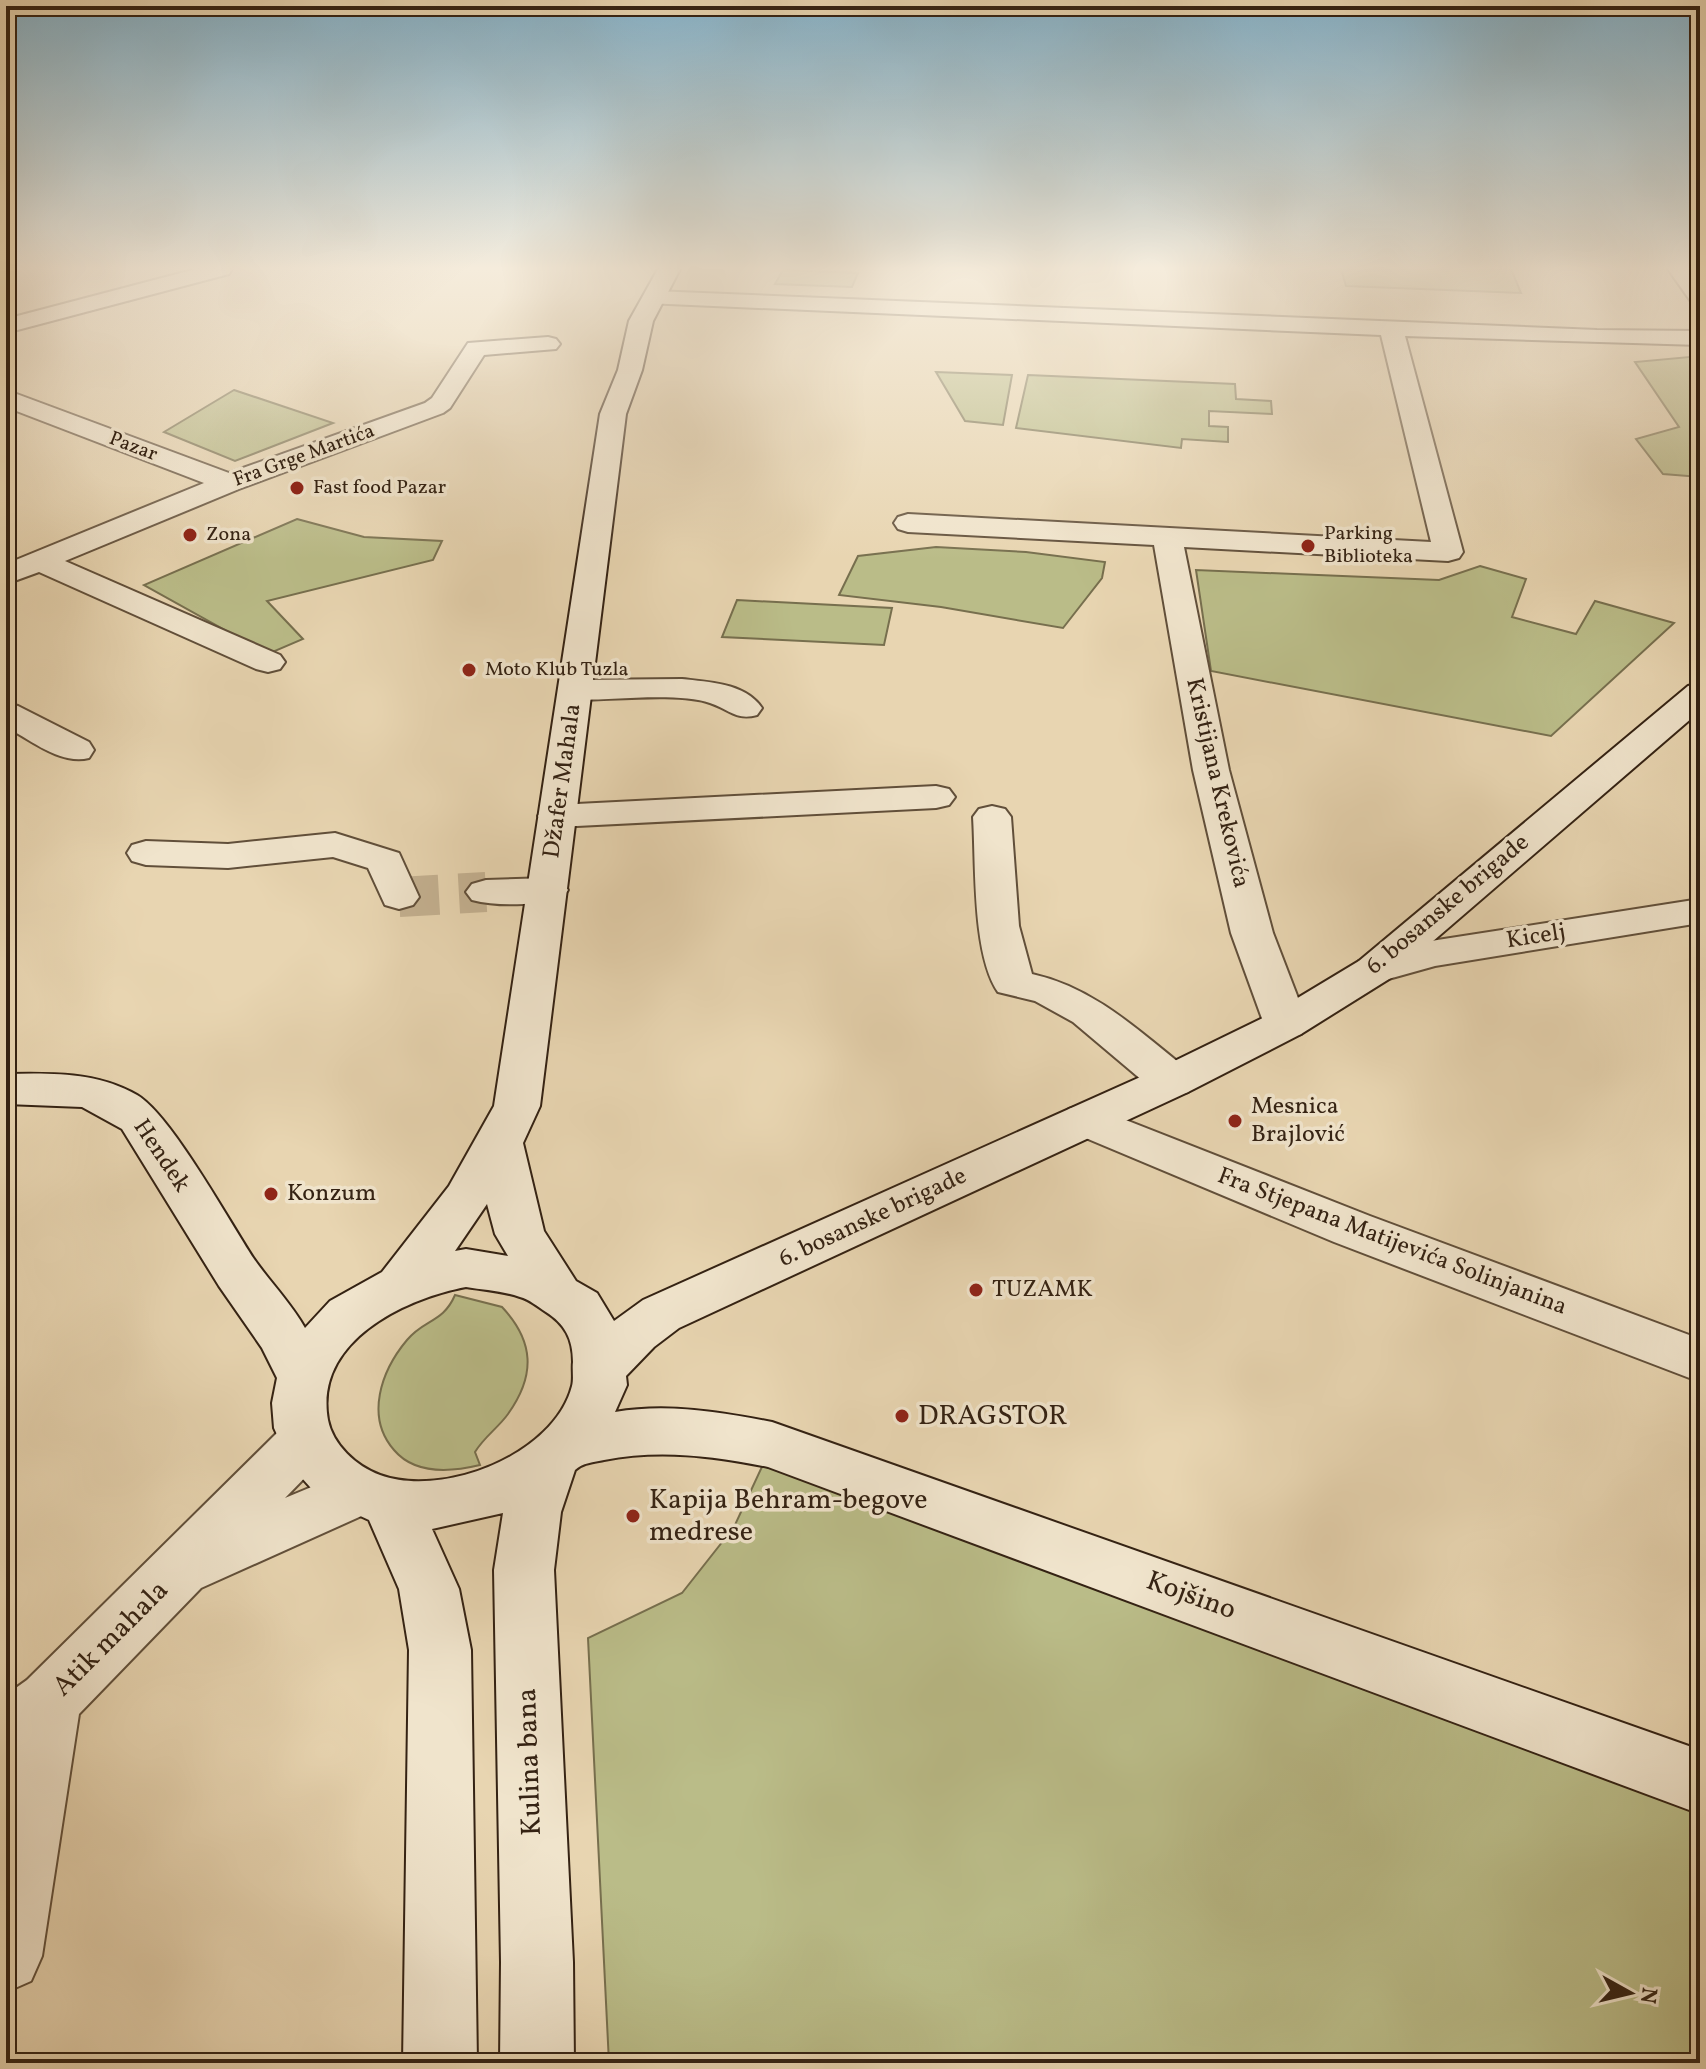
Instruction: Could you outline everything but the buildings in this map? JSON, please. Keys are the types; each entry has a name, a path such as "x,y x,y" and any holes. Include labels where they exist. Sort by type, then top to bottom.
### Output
{"street":[{"name":"Fra Grge Martića","path":"6,575 229,483 434,408 441,403 465,366"},
{"name":"Džafer Mahala","path":"386,1290 448,1225 500,1145 517,1106 613,414 631,366"},
{"name":"Džafer Mahala","path":"630,370 633,366"},
{"path":"908,523 1448,552 1401,366"},
{"name":"Pazar","path":"6,398 229,483"},
{"path":"6,422 37,410"},
{"name":"Kristijana Krekovića","path":"1167,537 1211,770 1252,933 1286,1024"},
{"path":"39,561 268,662"},
{"path":"576,690 718,693 745,708"},
{"name":"6. bosanske brigade","path":"661,1314 1172,1081 1286,1024 1374,970 1700,693"},
{"path":"6,713 76,750"},
{"path":"557,816 936,797"},
{"path":"992,817 999,926 1013,983 1049,991 1088,1012 1172,1081"},
{"path":"146,853 228,856 335,845 385,861 399,897"},
{"path":"486,892 548,890"},
{"name":"Kicelj","path":"1374,970 1431,954 1700,911"},
{"name":"Hendek","path":"6,1089 60,1088 90,1092 117,1101 138,1118 264,1308 295,1357 304,1379"},
{"name":"Fra Stjepana Matijevića Solinjanina","path":"1085,1120 1352,1229 1700,1361"},
{"path":"386,1290 344,1318 319,1346 304,1379 299,1400 305,1441 317,1461 373,1497 422,1506 478,1498 521,1481 559,1454 586,1421 597,1397 603,1370 600,1342 588,1319 563,1293 520,1234 500,1145"},
{"path":"264,1308 321,1311 434,1273 466,1268 513,1272 598,1310 661,1314"},
{"path":"603,1370 635,1333 661,1314"},
{"path":"603,1370 622,1394 676,1429"},
{"path":"559,1454 641,1429 676,1429"},
{"name":"Kojšino","path":"676,1429 772,1445 1700,1782"},
{"path":"178,1572 207,1537 305,1441"},
{"name":"Kulina bana","path":"537,2063 524,1570 532,1512 559,1454"},
{"path":"178,1572 241,1541 373,1497"},
{"path":"373,1497 429,1589 440,1650 440,2063"},
{"name":"Atik mahala","path":"27,1717 178,1572"},
{"path":"6,1956 27,1717"}],"green space":[{"path":"1637,366 1700,366 1700,477 1663,474 1636,439 1679,427"},
{"path":"936,372 1012,375 1003,425 965,421"},
{"path":"1028,375 1235,384 1236,399 1271,401 1272,414 1209,411 1209,426 1228,427 1228,442 1182,439 1181,448 1016,428"},
{"path":"234,390 333,423 235,461 164,432"},
{"path":"297,519 364,537 442,541 433,560 267,601 303,639 268,654 144,585"},
{"path":"936,547 1026,552 1105,562 1102,578 1063,628 941,607 839,595 858,556"},
{"path":"1480,566 1526,579 1512,617 1576,634 1595,601 1674,623 1551,736 1211,671 1196,570 1439,580"},
{"path":"737,600 892,608 884,645 722,637"},
{"path":"455,1295 502,1307 513,1320 525,1346 527,1372 517,1400 508,1414 475,1452 480,1465 434,1470 412,1464 394,1450 380,1423 380,1394 390,1366 407,1340 445,1311"},
{"path":"772,1445 1700,1782 1700,2063 609,2063 588,1638 682,1593 734,1527"}],"tunnel":[{"path":"399,897 486,892"}],"place":[{"name":"Fast food Pazar","path":"297,488"},
{"name":"Zona","path":"190,535"},
{"name":"Parking Biblioteka","path":"1308,546"},
{"name":"Moto Klub Tuzla","path":"469,670"},
{"name":"Mesnica Brajlović","path":"1235,1121"},
{"name":"Konzum","path":"271,1194"},
{"name":"TUZAMK","path":"976,1290"},
{"name":"DRAGSTOR","path":"902,1416"},
{"name":"Kapija Behram-begove medrese","path":"633,1516"}]}
